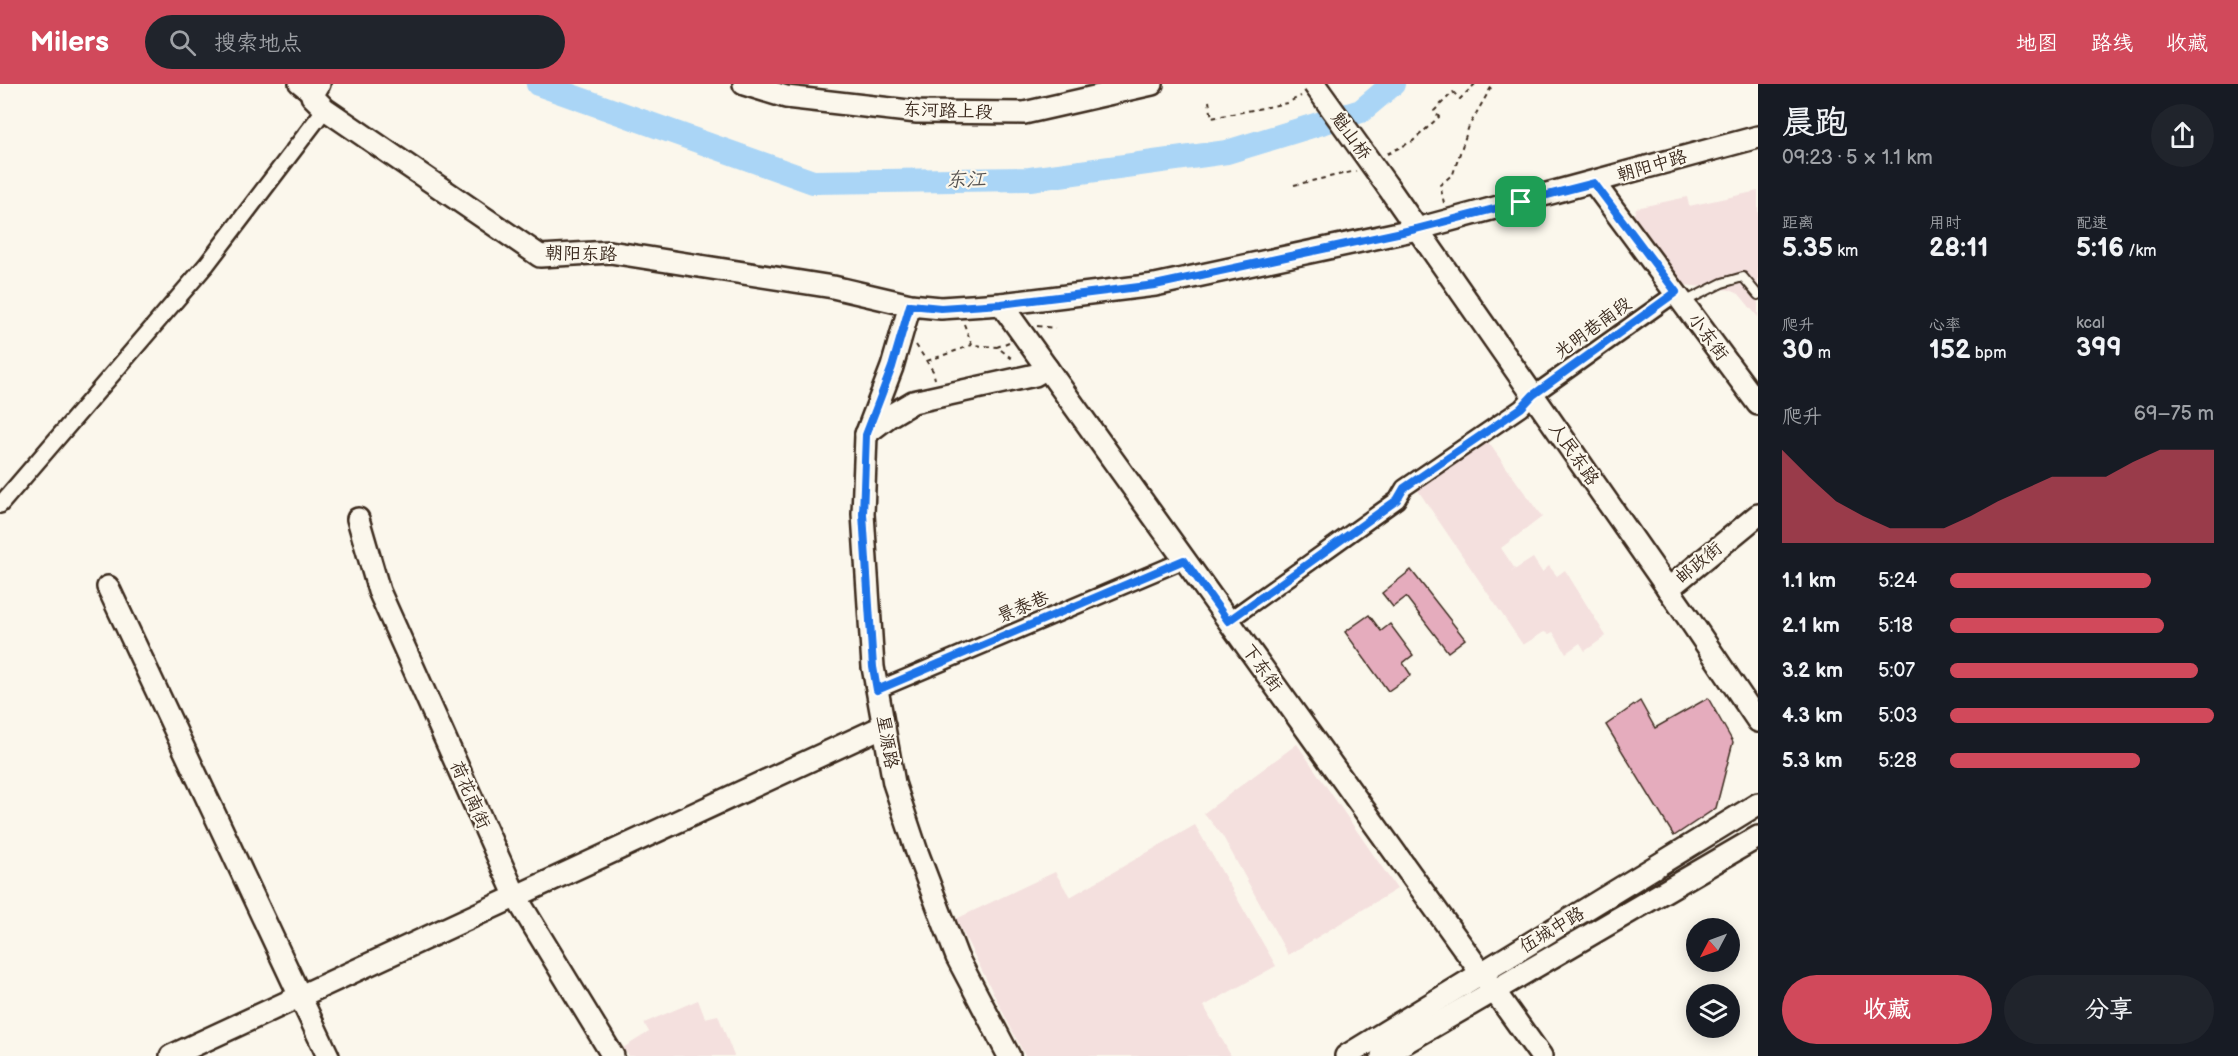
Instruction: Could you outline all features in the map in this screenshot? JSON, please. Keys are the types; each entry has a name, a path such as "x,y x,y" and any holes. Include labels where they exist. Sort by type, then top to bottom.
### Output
{"street":[{"name":"东河路上段","path":"744,84 786,97 917,112 1024,113 1152,84"},
{"name":"魁山桥","path":"1310,89 1388,187"},
{"name":"朝阳东路","path":"313,93 540,256 610,252 833,287 910,305"},
{"path":"0,505 207,264 313,93"},
{"name":"朝阳中路","path":"910,305 941,308 1001,304 1155,285 1416,229 1594,183 1758,137"},
{"name":"小东街","path":"1594,183 1758,404"},
{"name":"人民东路","path":"1388,187 1758,721"},
{"name":"光明巷南段","path":"1228,621 1397,500 1404,488 1521,408 1533,395 1679,297"},
{"name":"下东街","path":"1001,304 1541,1056"},
{"name":"星源路","path":"910,305 892,367 866,435 863,514 873,667 894,783 917,852 957,957 1009,1056"},
{"path":"866,435 891,415 913,402 1035,375 1047,368"},
{"name":"邮政街","path":"1668,589 1758,515"},
{"name":"荷花南街","path":"358,519 379,591 516,897 613,1056"},
{"name":"景泰巷","path":"877,690 1184,560"},
{"path":"108,587 328,1056"},
{"path":"171,1056 884,726"},
{"name":"伍城中路","path":"1346,1056 1758,804"},
{"name":"伍城中路","path":"1382,1056 1758,837"}],"lane":[{"path":"1679,297 1743,277 1758,295"}],"path":[{"path":"1383,157 1413,141 1439,117 1434,111 1453,92 1460,99 1475,84"},
{"path":"1448,221 1440,185 1453,174 1469,126 1480,103 1493,84"},
{"path":"1209,101 1212,118 1287,103 1310,89"},
{"path":"1294,185 1352,173 1362,167"},
{"path":"962,315 972,345"},
{"path":"1044,326 1045,319"},
{"path":"1032,329 1040,325 1055,328"},
{"path":"927,361 972,345 997,347 1014,339"},
{"path":"914,341 933,371 937,385"},
{"path":"997,347 1018,363"}],"shaded area":[{"path":"1758,191 1758,317 1739,294 1730,290 1684,285 1633,218 1636,208 1687,197 1689,206"},
{"path":"1486,439 1542,517 1501,548 1515,569 1511,572 1533,558 1542,572 1549,566 1557,576 1565,570 1606,636 1585,651 1580,643 1566,653 1553,632 1549,634 1544,632 1523,645 1415,486"},
{"path":"1297,744 1397,889 1288,955 1222,835 1204,813"},
{"path":"1195,825 1276,966 1204,1006 1231,1056 1025,1056 956,919 1055,872 1070,897"},
{"path":"698,1000 705,1018 718,1015 734,1056 629,1056 623,1048 649,1032 644,1023"}],"building":[{"path":"1411,570 1465,639 1448,652 1406,597 1393,607 1382,593"},
{"path":"1369,615 1381,631 1390,624 1413,655 1403,663 1411,675 1388,691 1345,632"},
{"path":"1708,698 1733,742 1716,808 1674,836 1606,725 1640,701 1655,728"}],"waterway":[{"name":"东江","path":"538,84 813,182 1030,179 1227,152 1361,111 1393,84"}],"route":[{"path":"1594,183 1676,292 1533,395 1521,408 1404,488 1397,500 1228,621 1184,560 877,690 873,667 863,514 866,435 892,367 910,305 941,308 1001,304 1155,285 1416,229 1521,202 1594,183"}]}
